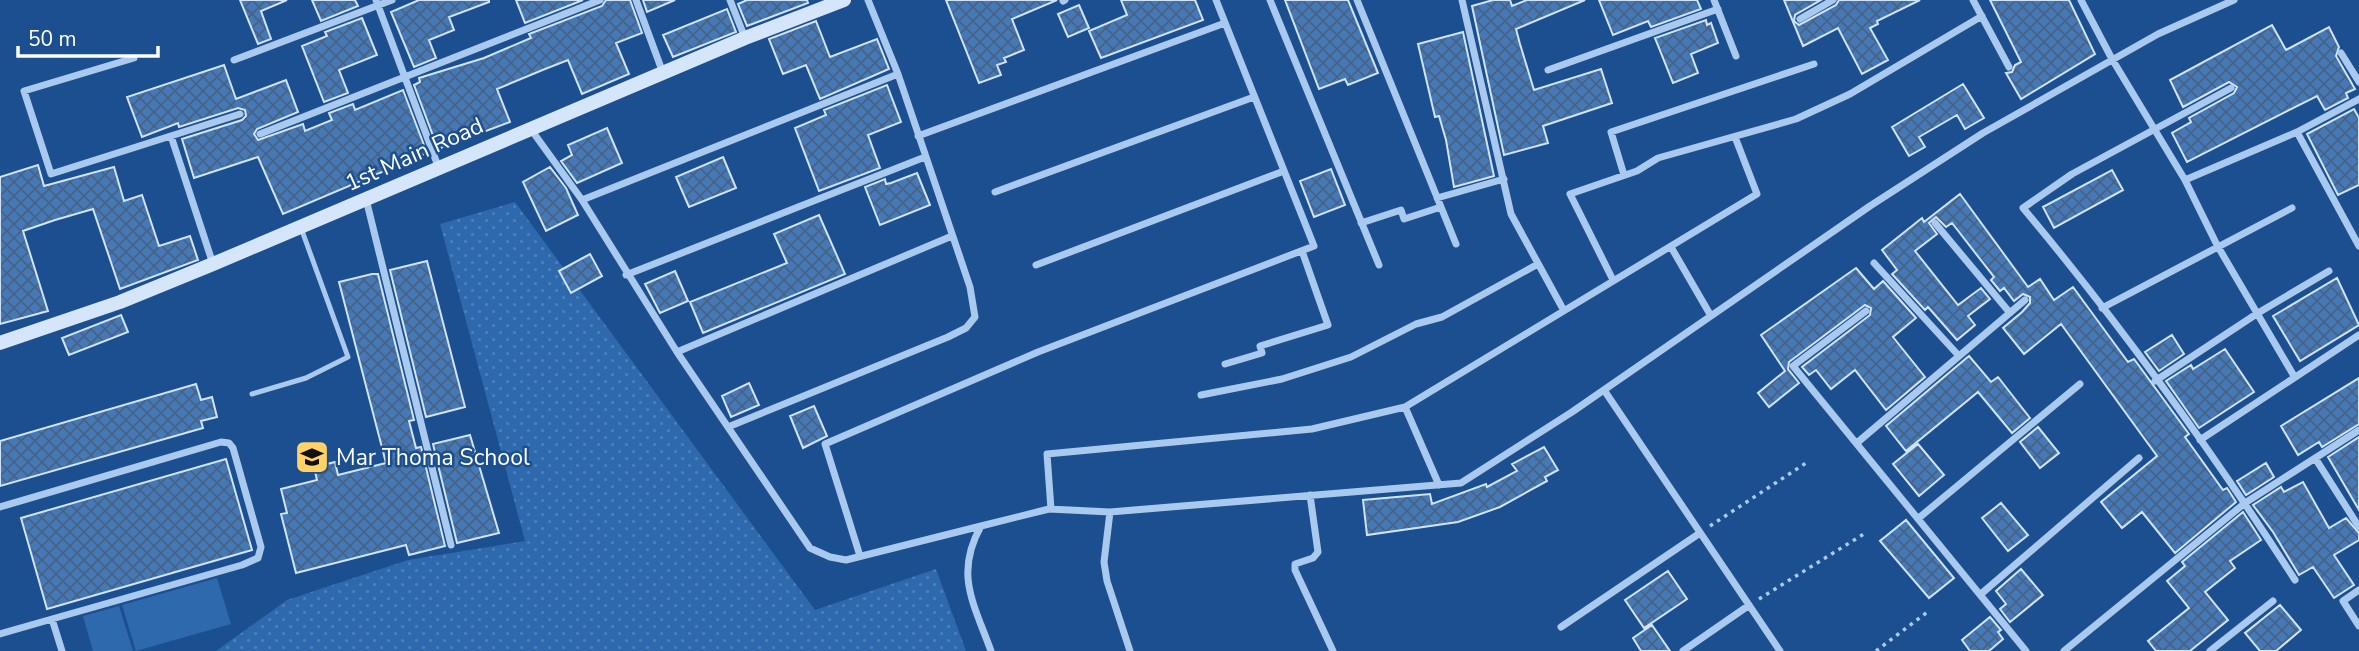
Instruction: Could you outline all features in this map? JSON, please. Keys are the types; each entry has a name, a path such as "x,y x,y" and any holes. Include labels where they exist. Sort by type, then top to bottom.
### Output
{"street":[{"path":"234,60 377,3 392,0"},
{"path":"260,134 600,0"},
{"path":"636,0 663,72"},
{"path":"730,0 745,38"},
{"name":"1st Main Road","path":"0,343 120,302 301,228 438,166 663,72 828,4 844,0"},
{"path":"728,427 966,328 975,317 975,304 898,74 868,0"},
{"path":"860,556 825,444 1038,352 1314,246 1216,0"},
{"path":"1270,0 1379,265"},
{"path":"1357,0 1456,244"},
{"path":"1462,0 1511,214 1563,309"},
{"path":"1714,0 1736,56"},
{"path":"1800,19 1833,0"},
{"path":"1973,0 2009,67"},
{"path":"2081,0 2112,59 2185,180 2217,245 2294,376"},
{"path":"530,128 582,200 626,275 810,548 830,557 846,560 1051,509 1110,512 1461,483 1604,390 1882,198 1983,133 2112,59 2234,0"},
{"path":"377,3 438,166"},
{"path":"1548,70 1718,9"},
{"path":"1613,280 1570,194 1624,175 1658,158 1796,118 1850,94 1982,16"},
{"path":"918,135 1225,23"},
{"path":"2341,53 2359,82"},
{"path":"134,58 24,91 51,174 240,114"},
{"path":"1624,175 1611,132 1814,64"},
{"path":"582,200 898,74"},
{"path":"2231,88 2155,132 2072,174 2023,208 2102,308 2200,440 2295,580"},
{"path":"995,192 1254,97"},
{"path":"2185,180 2297,132 2359,99"},
{"path":"2297,132 2359,246"},
{"path":"171,136 213,264"},
{"path":"1051,509 1047,454 1312,429 1405,407 1757,194 1735,136"},
{"path":"626,275 925,157"},
{"path":"1036,265 1284,170"},
{"path":"1437,198 1504,179"},
{"path":"366,200 451,545"},
{"path":"1361,223 1401,210 1404,219 1441,207"},
{"path":"2102,308 2217,245 2292,208"},
{"path":"1935,223 2010,313"},
{"path":"677,352 952,236"},
{"path":"1671,247 1711,316"},
{"path":"1225,364 1262,353 1260,346 1328,325 1302,251"},
{"path":"1874,263 1959,356"},
{"path":"1201,395 1282,379 1351,356 1416,324 1443,317 1538,264"},
{"path":"2155,381 2258,313 2329,271"},
{"path":"1858,442 2025,300"},
{"path":"1866,311 1793,366 1920,517 2026,651"},
{"path":"2200,440 2359,335"},
{"path":"1920,517 2080,384"},
{"path":"1604,390 1780,651"},
{"path":"1405,407 1439,485"},
{"path":"2064,651 2245,503 2359,430"},
{"path":"0,507 221,442 229,443 233,448 261,547 258,558 242,565 0,634"},
{"path":"1981,594 2139,458"},
{"path":"2315,458 2359,527"},
{"path":"1310,495 1318,552 1313,558 1295,564 1295,570 1333,651"},
{"path":"1110,512 1104,562 1107,582 1130,651"},
{"path":"981,526 969,548 966,565 971,596 990,651"},
{"path":"1561,627 1700,533"},
{"path":"2359,590 2343,601 2359,626"},
{"path":"2210,651 2273,601"},
{"path":"1683,651 1748,606"},
{"path":"52,619 62,651"}],"lane":[{"path":"252,394 306,378 348,358 301,228"}],"path":[{"path":"1700,533 1808,461"},
{"path":"1748,606 1867,532"},
{"path":"1876,651 1930,610"}],"shaded area":[{"path":"515,202 815,610 936,569 966,651 216,651 287,600 408,560 525,541 440,224"},
{"path":"217,578 231,624 136,651 122,605"},
{"path":"119,606 133,651 93,651 83,616"}],"building":[{"path":"240,0 287,0 261,11 271,39 258,44"},
{"path":"312,0 355,0 358,6 321,21"},
{"path":"419,0 489,2 449,17 454,30 429,40 436,58 414,67 391,12"},
{"path":"516,0 583,0 525,23"},
{"path":"606,0 630,0 642,33 616,43 629,74 582,94 568,60 545,69 497,89 510,122 438,149 414,85 420,82 419,78 484,58 531,38 529,34 602,6"},
{"path":"643,0 675,0 647,12"},
{"path":"747,0 807,0 808,3 747,26 738,4"},
{"path":"946,0 1057,0 1012,19 1024,50 1004,58 1006,62 997,65 1001,75 979,83"},
{"path":"1121,0 1195,0 1203,20 1101,58 1089,31 1127,15"},
{"path":"1285,0 1348,0 1378,73 1348,85 1345,79 1319,89"},
{"path":"1493,0 1510,0 1512,6 1527,0 1585,0 1516,29 1534,90 1601,69 1612,103 1543,126 1548,143 1504,155 1472,6"},
{"path":"1599,0 1697,0 1701,9 1651,27 1648,21 1613,35"},
{"path":"1784,0 1821,0 1795,15 1794,21 1799,25 1836,5 1839,0 1920,0 1877,21 1878,24 1870,28 1888,60 1862,74 1838,28 1803,46"},
{"path":"1990,0 2069,0 2095,54 2021,99 2006,73 2012,72 2015,65 2021,62"},
{"path":"1079,5 1089,28 1068,37 1058,14"},
{"path":"727,9 736,32 673,57 663,35"},
{"path":"362,18 377,55 339,70 348,93 324,102 302,46 327,36 325,32"},
{"path":"1706,20 1707,25 1711,23 1718,43 1691,54 1698,73 1673,83 1655,38"},
{"path":"816,21 830,57 877,39 889,69 820,99 806,65 783,74 769,39"},
{"path":"2272,25 2286,50 2329,27 2339,47 2336,56 2355,89 2346,93 2348,98 2325,110 2317,96 2187,162 2172,133 2191,122 2189,118 2234,93 2237,87 2229,82 2183,107 2170,80"},
{"path":"1463,32 1494,176 1454,187 1446,140 1439,116 1435,117 1418,44"},
{"path":"224,65 236,99 286,80 298,112 257,129 254,134 258,140 303,124 305,131 332,120 329,113 353,104 355,110 403,90 427,153 283,214 258,157 194,178 182,139 242,120 246,116 245,110 238,108 179,127 178,123 142,137 127,97"},
{"path":"1963,84 1984,118 1965,129 1957,115 1919,137 1925,147 1909,156 1892,127"},
{"path":"887,85 901,122 868,135 880,168 819,191 795,128 826,115 824,110"},
{"path":"2354,109 2359,118 2359,185 2338,195 2307,134"},
{"path":"607,128 622,163 577,183 561,161 572,155 568,145"},
{"path":"723,157 736,188 689,207 676,177"},
{"path":"38,165 44,186 114,167 124,201 142,195 159,246 190,236 198,260 120,289 93,209 55,220 23,231 48,311 0,324 0,177"},
{"path":"550,167 566,188 578,215 546,231 523,182"},
{"path":"1331,169 1345,205 1314,217 1300,181"},
{"path":"2112,170 2123,190 2054,228 2043,207"},
{"path":"917,173 930,205 880,225 865,187 885,179 886,184 891,183"},
{"path":"1960,194 2028,287 2040,279 2054,300 2073,287 2128,362 2134,359 2189,434 2185,437 2223,490 2227,488 2236,502 2175,553 2142,512 2122,528 2101,502 2157,456 2061,324 2024,354 2003,328 2030,303 2030,297 2023,294 2014,301 2004,288 2000,291 1991,280 1994,277 1952,223 1946,227 1936,217 1929,223 1937,234 1915,251 1958,305 1981,288 1990,299 1968,316 1975,325 1957,340 1928,307 1925,310 1892,274 1897,270 1882,250 1922,218 1924,222"},
{"path":"819,215 845,274 703,333 690,302 787,263 774,234"},
{"path":"590,254 602,276 571,293 559,271"},
{"path":"427,261 465,407 426,417 390,270"},
{"path":"1856,268 1874,289 1883,281 1916,318 1893,337 1925,377 1886,410 1855,370 1831,389 1816,370 1809,375 1802,367 1870,315 1871,308 1865,305 1789,362 1788,369 1799,383 1769,407 1758,393 1785,371 1761,335"},
{"path":"675,271 688,301 660,313 645,284"},
{"path":"378,274 414,420 409,421 416,448 421,447 445,546 409,555 406,545 296,573 281,514 287,513 281,489 317,480 314,467 335,462 338,475 386,463 339,282"},
{"path":"2337,278 2359,325 2300,361 2273,316"},
{"path":"121,315 128,332 69,355 62,338"},
{"path":"2172,335 2184,354 2159,371 2145,352"},
{"path":"2225,349 2254,392 2199,428 2166,381 2191,365 2193,369"},
{"path":"1969,356 1991,382 1998,377 2030,418 2012,433 1978,392 1906,451 1886,426"},
{"path":"2359,378 2359,424 2322,447 2319,442 2298,455 2281,426"},
{"path":"749,383 759,405 731,417 722,396"},
{"path":"196,384 201,400 212,397 217,417 201,421 203,428 0,486 0,441"},
{"path":"814,406 827,436 803,448 790,416"},
{"path":"2038,427 2059,453 2040,468 2020,442"},
{"path":"470,435 499,533 457,543 433,444"},
{"path":"2359,437 2359,510 2328,457"},
{"path":"1918,444 1944,475 1919,496 1893,464"},
{"path":"1544,447 1558,470 1545,477 1547,481 1500,507 1458,522 1367,535 1363,500 1430,494 1432,504 1486,484 1487,487 1517,471 1512,464"},
{"path":"226,459 252,550 47,609 21,518"},
{"path":"2266,463 2274,477 2246,495 2237,481"},
{"path":"2303,482 2329,528 2346,518 2359,533 2359,540 2334,555 2354,585 2334,598 2313,567 2299,575 2253,505 2281,487 2284,492"},
{"path":"2001,503 2028,535 2008,551 1982,518"},
{"path":"2243,512 2261,540 2230,561 2235,568 2205,592 2228,620 2190,651 2156,651 2148,641 2189,608 2167,581 2185,566 2182,562"},
{"path":"1906,520 1954,578 1929,598 1880,541"},
{"path":"2021,569 2043,595 2010,622 2000,609 2006,604 1996,591"},
{"path":"1668,571 1687,599 1644,628 1625,600"},
{"path":"2280,605 2301,630 2276,651 2260,651 2245,633"},
{"path":"1990,617 2001,630 1998,632 2003,639 1989,651 1970,651 1962,640"},
{"path":"1652,625 1670,651 1641,651 1633,638"}],"place":[{"name":"Mar Thoma School","path":"312,457"}]}
